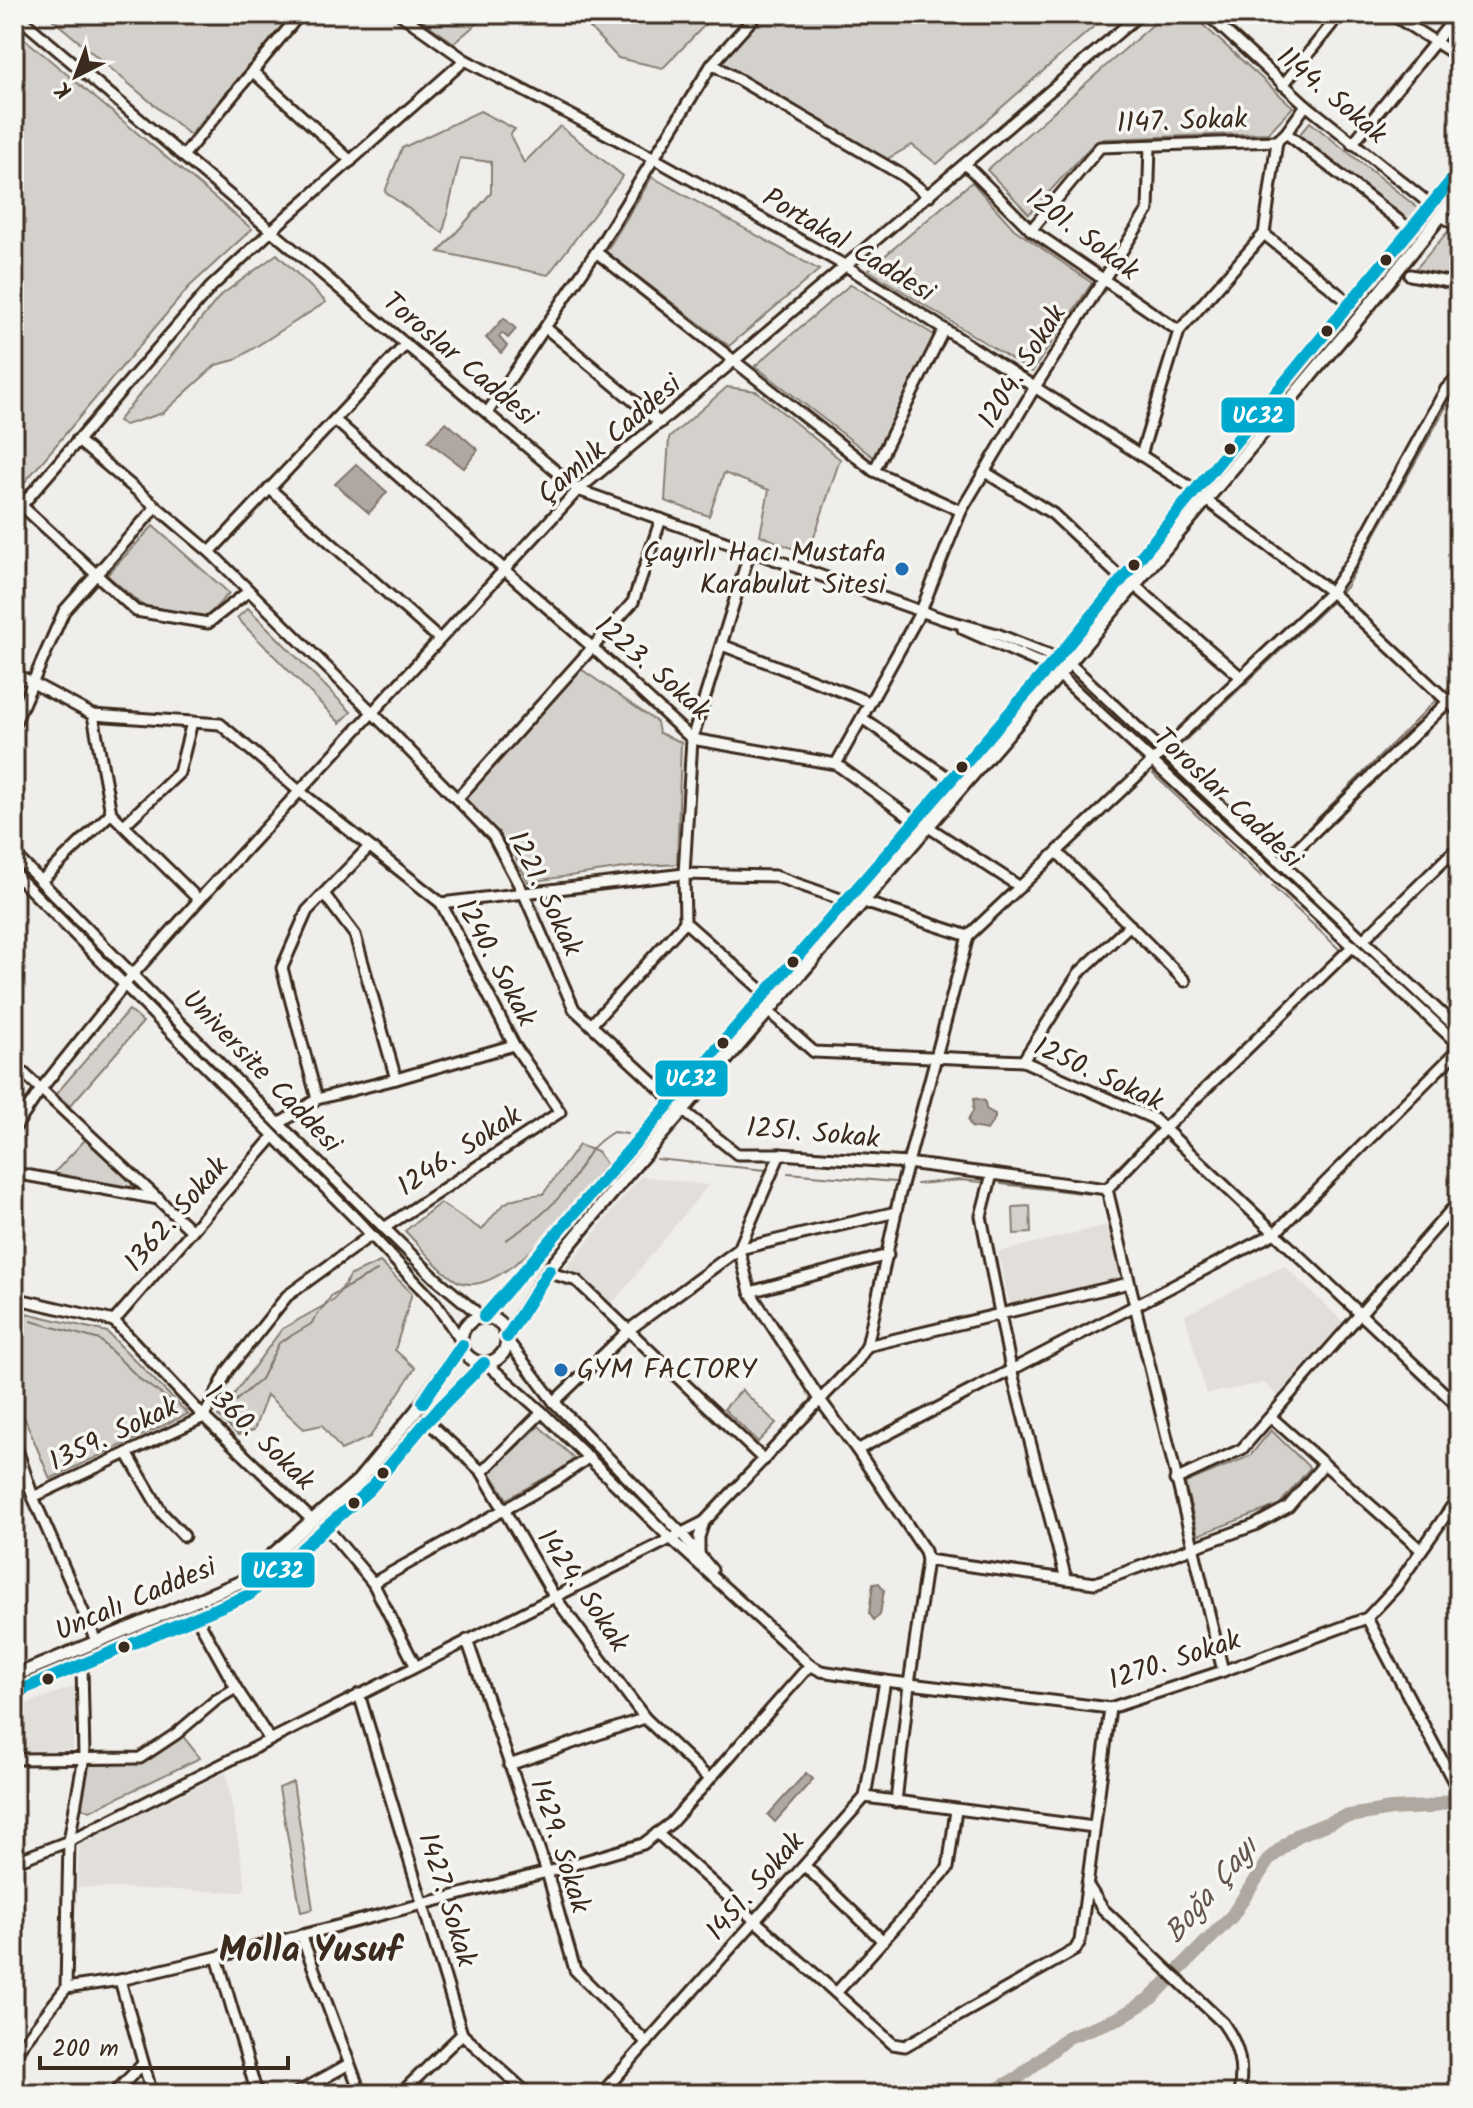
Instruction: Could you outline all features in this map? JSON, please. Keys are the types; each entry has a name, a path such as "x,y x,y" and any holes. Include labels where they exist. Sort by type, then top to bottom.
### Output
{"main road":[{"path":"1459,171 1122,579 1059,666 921,824 846,901 765,993 539,1257 483,1317 468,1324 462,1343 469,1357 485,1363 498,1359 507,1338 547,1272 681,1109 864,902 921,824 950,779 1059,666 1134,585 1363,313 1459,193"},
{"path":"483,1317 502,1325 507,1338"},
{"name":"Uncalı Caddesi","path":"14,1676 241,1582 358,1481 416,1411 462,1343"},
{"name":"Uncalı Caddesi","path":"14,1693 249,1595 370,1489 427,1421 485,1363"}],"street":[{"name":"Toroslar Caddesi","path":"15,14 578,490 943,619 997,634 1059,666 1164,751 1459,1030"},
{"path":"183,156 300,14"},
{"name":"Portakal Caddesi","path":"400,14 465,60 653,158 846,266 1195,490"},
{"path":"487,413 596,252 712,64 757,14"},
{"name":"Çamlık Caddesi","path":"14,1129 41,1089 134,973 298,790 578,490 966,165 1140,14"},
{"name":"1144. Sokak","path":"1207,14 1306,105 1431,205"},
{"path":"1283,85 1332,24 1335,14"},
{"path":"1391,14 1459,57"},
{"path":"1352,144 1458,14"},
{"path":"14,514 211,287 465,60"},
{"path":"712,64 902,175 929,196"},
{"path":"252,71 351,161"},
{"path":"1141,455 1179,331 1264,234 1277,141 1306,105"},
{"path":"1286,133 1411,230"},
{"name":"1147. Sokak","path":"1031,230 1100,147 1277,141"},
{"name":"1204. Sokak","path":"836,764 921,611 961,511 1035,387 1148,210 1150,146"},
{"name":"1201. Sokak","path":"966,165 1031,230 1179,331"},
{"path":"1441,215 1459,228"},
{"path":"1264,234 1351,304"},
{"path":"596,252 874,471 961,511"},
{"path":"1410,275 1459,284"},
{"path":"546,328 660,423"},
{"path":"874,471 944,329"},
{"path":"210,552 406,344"},
{"path":"14,1862 69,1841 704,1522 821,1401 867,1346 907,1163 968,936 1331,592 1351,563 1446,389 1459,375"},
{"path":"1446,389 1459,398"},
{"name":"1223. Sokak","path":"336,421 692,739 836,764 921,824 1020,887"},
{"name":"1221. Sokak","path":"77,440 210,552 493,836 524,894 574,1009 672,1100"},
{"path":"985,472 1053,514 1122,579"},
{"path":"269,488 439,639"},
{"path":"1206,500 1331,592 1459,712"},
{"path":"21,505 136,611 208,623 249,591"},
{"path":"14,725 64,611 156,507"},
{"path":"457,799 633,602 661,519"},
{"path":"591,1025 685,922 684,874 692,739 750,551"},
{"path":"1134,585 1241,677"},
{"path":"722,645 869,702"},
{"name":"Toroslar Caddesi","path":"1059,666 1154,760 1459,1047"},
{"path":"14,673 93,715 111,813 199,900"},
{"path":"1282,863 1459,691"},
{"name":"1240. Sokak","path":"93,715 220,724 441,903 514,1045 560,1112"},
{"path":"862,718 950,779"},
{"path":"124,825 179,773 192,722"},
{"path":"41,881 111,813"},
{"path":"1363,940 1459,846"},
{"path":"317,1099 282,968 307,911 369,847"},
{"path":"1057,852 1185,981"},
{"name":"Universite Caddesi","path":"14,854 384,1228 434,1277 483,1317"},
{"path":"1449,856 1459,865"},
{"name":"Universite Caddesi","path":"14,873 371,1235 436,1304 462,1343"},
{"path":"441,903 684,874 775,876 846,901"},
{"path":"324,894 355,935 396,1079"},
{"path":"864,902 968,936"},
{"path":"685,922 765,993"},
{"path":"1023,1061 1079,973 1130,925"},
{"path":"1107,1189 1164,1129 1353,946"},
{"name":"1250. Sokak","path":"768,1011 814,1052 1023,1061 1154,1119 1459,1407"},
{"path":"279,1124 317,1099 514,1045"},
{"path":"857,1450 1275,1233 1459,1047"},
{"path":"14,1064 191,1230"},
{"name":"1251. Sokak","path":"681,1109 737,1154 907,1163"},
{"name":"1246. Sokak","path":"384,1228 560,1112"},
{"name":"1362. Sokak","path":"114,1321 273,1137"},
{"path":"780,1154 739,1249 750,1292 925,1551 927,1560 896,1802"},
{"path":"907,1163 1107,1189"},
{"path":"14,1173 159,1199"},
{"path":"992,1174 981,1216 1011,1369 1066,1579"},
{"path":"1107,1189 1223,1671"},
{"path":"1175,1480 1242,1449 1459,1201"},
{"path":"554,1402 630,1329 739,1249 896,1212"},
{"name":"1359. Sokak","path":"33,1497 204,1417 228,1370 287,1296 371,1235"},
{"path":"750,1292 888,1255"},
{"path":"547,1272 577,1281 764,1460"},
{"path":"867,1346 1129,1283"},
{"path":"14,1298 114,1321"},
{"name":"1360. Sokak","path":"114,1321 204,1417 313,1521"},
{"name":"1270. Sokak","path":"507,1338 554,1402 681,1533 727,1588"},
{"name":"1270. Sokak","path":"485,1363 542,1412 670,1538 810,1665 821,1671 885,1681 1110,1708 1223,1671 1367,1618 1396,1587 1459,1496"},
{"path":"482,1472 542,1412"},
{"path":"1271,1417 1420,1549"},
{"name":"1424. Sokak","path":"427,1421 482,1472 554,1596 645,1718 709,1779"},
{"path":"14,1440 33,1497 97,1643"},
{"path":"127,1453 162,1513 184,1536"},
{"path":"373,1583 557,1480 589,1457"},
{"path":"927,1560 1095,1583 1255,1525 1288,1507 1324,1464"},
{"path":"699,1553 699,1537 704,1522"},
{"path":"327,1528 373,1583 415,1665"},
{"path":"196,1616 236,1688 270,1740"},
{"path":"1367,1618 1457,1788"},
{"name":"1429. Sokak","path":"467,1640 547,1872 575,1970 647,2043"},
{"path":"66,1988 120,1980 217,1957 547,1872 643,1844 671,1823 810,1665"},
{"path":"16,2048 66,1988 69,1841 84,1757 82,1666"},
{"path":"885,1681 865,1797 1094,1827"},
{"path":"14,1759 140,1758 236,1688"},
{"name":"1427. Sokak","path":"359,1694 462,2034"},
{"path":"657,1833 893,2044 905,2046 1075,1950 1080,1941 1110,1708"},
{"path":"509,1765 645,1718"},
{"name":"1451. Sokak","path":"601,2094 865,1797"},
{"path":"836,1993 948,1868 956,1810"},
{"path":"805,1866 883,1941"},
{"path":"1087,1884 1103,1909 1235,2038 1240,2059 1239,2094"},
{"path":"301,1935 361,2094"},
{"path":"217,1957 257,2094"},
{"path":"120,1980 152,2094"},
{"path":"400,2094 462,2034 528,2094"},
{"path":"113,2094 143,2064"},
{"path":"295,2094 349,2064"}],"shaded area":[{"path":"46,14 293,14 190,135"},
{"path":"413,14 488,14 454,43"},
{"path":"577,14 710,14 704,26 663,68 618,58"},
{"path":"765,14 1108,14 937,164 912,145 887,159 721,63"},
{"path":"1165,14 1191,14 1293,107 1268,133 1104,139 1092,145 1029,214 987,170"},
{"path":"14,30 252,229 189,287 14,495"},
{"path":"480,111 515,129 510,135 524,163 560,126 623,176 548,275 439,252 491,193 491,162 460,158 443,233 385,192 402,148"},
{"path":"1310,122 1419,209 1408,223 1299,135"},
{"path":"652,177 819,270 729,346 606,252"},
{"path":"972,182 1014,229 1092,283 1032,372 868,270"},
{"path":"1450,229 1459,236 1459,279 1413,272"},
{"path":"277,254 326,302 235,360 216,365 163,413 125,425 118,421 220,296"},
{"path":"851,284 936,336 873,457 755,366"},
{"path":"504,318 516,329 508,338 502,333 499,337 507,346 501,353 486,338"},
{"path":"727,387 756,391 840,459 808,555 760,535 769,490 724,473 709,516 665,501 669,438"},
{"path":"446,422 478,450 464,468 428,441"},
{"path":"356,464 387,492 369,513 335,484"},
{"path":"153,526 229,593 207,617 143,606 107,575"},
{"path":"248,608 351,712 340,723 237,618"},
{"path":"581,669 657,722 659,733 681,742 677,864 631,867 528,882 514,854 465,799"},
{"path":"129,1010 143,1022 70,1106 56,1094"},
{"path":"974,1098 985,1101 986,1109 995,1114 987,1130 971,1127 968,1120 973,1111"},
{"path":"86,1139 133,1184 128,1190 53,1174"},
{"path":"579,1145 598,1152 606,1164 540,1242 498,1276 477,1283 459,1282 405,1231 440,1203 482,1230 507,1202 543,1194"},
{"path":"641,1176 708,1185 608,1309 566,1268"},
{"path":"1030,1206 1031,1233 1014,1234 1013,1207"},
{"path":"1111,1224 1123,1279 1010,1306 998,1252"},
{"path":"380,1262 412,1293 395,1350 415,1368 370,1437 341,1450 322,1425 304,1429 267,1395 254,1430 238,1435 218,1416 282,1329 334,1300 351,1275"},
{"path":"1284,1266 1343,1322 1279,1397 1264,1383 1206,1394 1185,1315"},
{"path":"26,1313 107,1332 188,1414 50,1479 14,1393 14,1367"},
{"path":"742,1390 776,1423 758,1442 724,1409"},
{"path":"539,1426 574,1458 565,1467 507,1499 490,1472"},
{"path":"1271,1430 1310,1468 1279,1505 1198,1535 1185,1483 1250,1456"},
{"path":"879,1583 884,1590 880,1615 874,1620 869,1613 873,1584"},
{"path":"75,1686 73,1750 14,1752 14,1708"},
{"path":"182,1735 200,1758 90,1811 82,1808 80,1802 87,1765 128,1763 148,1757"},
{"path":"226,1772 246,1888 241,1892 77,1887 79,1844"},
{"path":"806,1773 813,1779 775,1822 768,1815"},
{"path":"293,1782 313,1909 301,1912 279,1788"}],"waterway":[{"path":"1339,594 1346,587 1451,398"},
{"path":"1173,752 1335,599"},
{"path":"1445,691 1459,677"},
{"path":"1285,851 1435,701"},
{"path":"1156,770 1153,774 1262,877"},
{"path":"1165,1120 1340,950 1272,886"},
{"path":"1112,1173 1155,1130"},
{"path":"506,1240 555,1201 596,1144 613,1132 627,1134"},
{"path":"656,1159 766,1170"},
{"path":"788,1173 895,1182"},
{"path":"917,1184 961,1180 981,1182"},
{"path":"1001,1184 1091,1194"},
{"path":"225,1410 261,1379 279,1343 311,1324 332,1295 377,1271"},
{"path":"31,1321 100,1340 142,1381 174,1403"},
{"name":"Boğa Çayı","path":"989,2094 1019,2077 1068,2037 1119,2018 1151,1998 1232,1916 1269,1859 1298,1835 1344,1817 1391,1809 1429,1807 1459,1798"}],"transit line":[{"name":"UC32","path":"484,1317 1058,657 1459,171"},
{"name":"UC32","path":"507,1337 549,1270"},
{"name":"UC32","path":"423,1402 462,1345"},
{"name":"UC32","path":"14,1693 249,1595 370,1489 427,1421 484,1363"}],"place":[{"name":"Çayırlı Hacı Mustafa Karabulut Sitesi","path":"902,569"},
{"name":"GYM FACTORY","path":"561,1370"}],"district":[{"name":"Molla Yusuf","path":"310,1951"}]}
